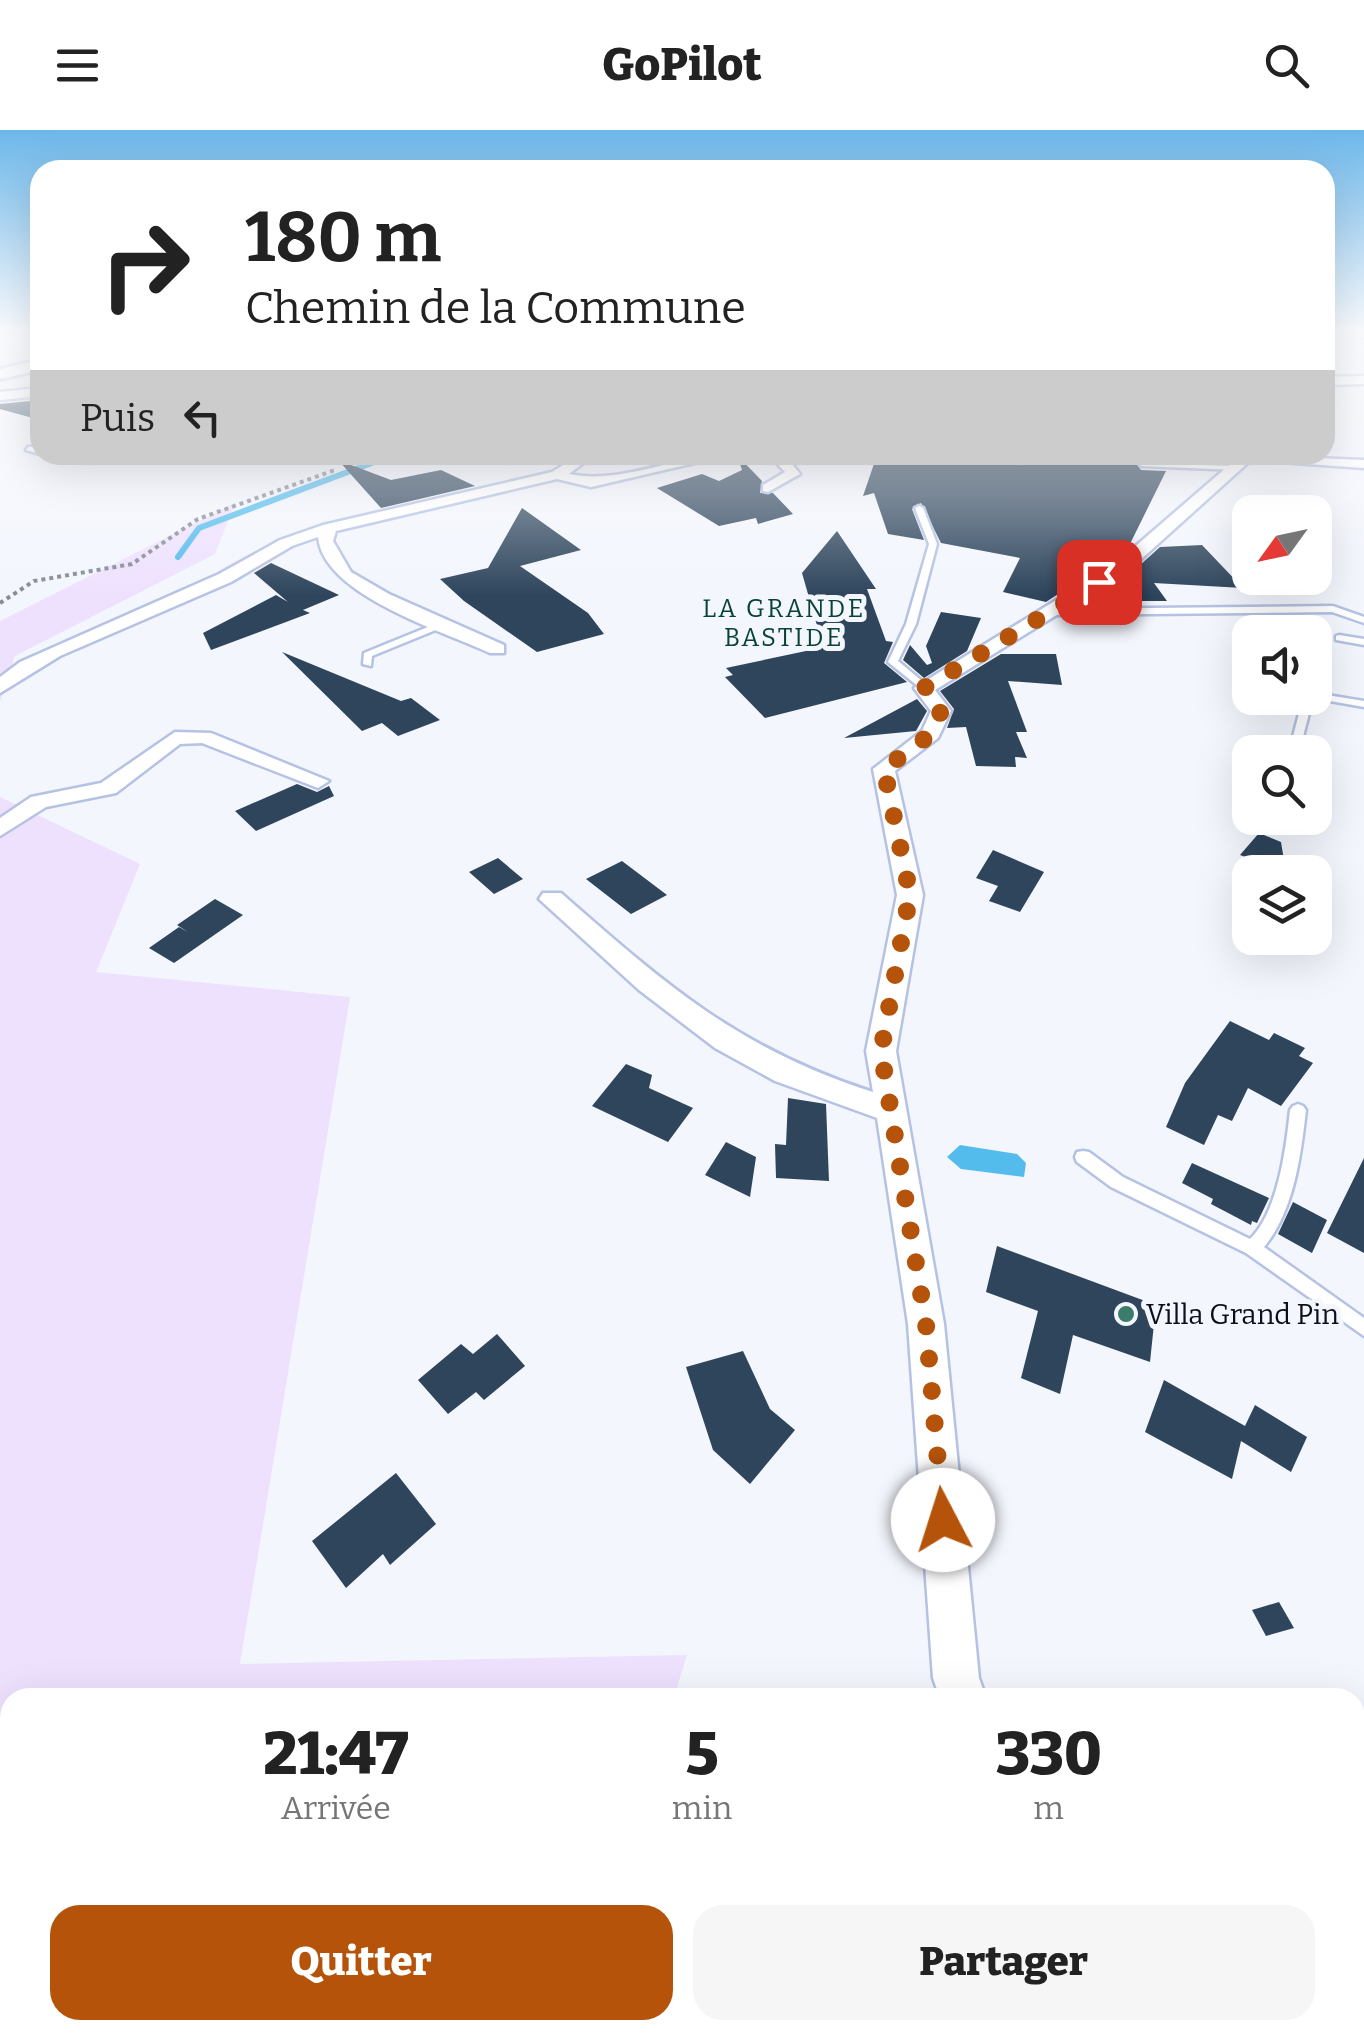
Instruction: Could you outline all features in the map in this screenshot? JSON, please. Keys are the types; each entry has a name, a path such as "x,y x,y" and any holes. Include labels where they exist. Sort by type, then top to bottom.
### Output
{"street":[{"path":"1335,463 1364,464"},
{"path":"0,687 40,659 224,578 286,543 329,528 556,476 573,465"},
{"path":"556,476 591,483 675,465"},
{"path":"768,488 794,474 790,465"},
{"path":"960,1688 926,1324 881,1051 910,894 884,769 931,734 941,711 924,688 1122,567 1237,465"},
{"path":"329,528 324,541 344,575 383,598 497,649"},
{"path":"0,829 39,802 108,788 176,738 188,736 204,737 318,781"},
{"path":"552,899 608,948 751,1056 792,1076 890,1110"}],"lane":[{"path":"919,508 933,544 911,624 893,662 924,688"},
{"path":"1052,612 1333,609 1364,620"},
{"path":"368,664 367,655 445,623"},
{"path":"1339,638 1364,642"},
{"path":"1332,700 1364,704"},
{"path":"1252,1248 1264,1240 1289,1170 1298,1110"},
{"path":"1083,1157 1116,1182 1252,1248 1364,1328"}],"path":[{"path":"0,603 34,582 132,564 198,519 335,465"}],"shaded area":[{"path":"235,503 215,554 15,656 0,702 0,621"},
{"path":"0,797 140,864 96,972 350,997 240,1664 687,1655 677,1688 0,1688"}],"water":[{"path":"960,1145 1017,1154 1026,1163 1024,1177 961,1169 947,1157"}],"building":[{"path":"342,465 391,480 441,470 475,486 381,508"},
{"path":"740,465 747,465 762,481 760,493 773,493 793,514 758,524 756,518 719,526 657,488 702,474 719,481 742,470"},
{"path":"874,465 1137,465 1141,470 1166,471 1128,548 1046,602 1003,592 1020,558 941,543 921,503 912,509 924,540 888,534 874,493 863,496"},
{"path":"522,508 581,550 520,566 588,613 604,634 537,652 464,601 440,579 488,568"},
{"path":"837,531 876,589 867,589 886,641 893,642 884,663 907,682 765,718 725,677 733,675 726,668 806,651 804,644 822,643 802,573"},
{"path":"1202,545 1232,576 1232,587 1154,583 1167,601 1087,601 1130,574 1160,547"},
{"path":"271,563 339,595 303,610 310,613 211,650 203,633 276,595 288,602 254,573"},
{"path":"941,612 981,618 967,651 924,678 903,660 910,645 927,665 932,663 926,646"},
{"path":"282,652 401,701 411,698 440,720 398,736 382,723 362,731"},
{"path":"1001,654 1056,654 1062,685 1008,681 1027,732 1016,732 1027,758 1015,757 1016,767 976,766 966,727 947,728 954,709 940,691"},
{"path":"917,699 927,711 916,731 844,738"},
{"path":"297,784 317,792 329,786 334,796 256,831 235,811"},
{"path":"1257,835 1264,835 1281,842 1283,855 1240,855"},
{"path":"993,850 1044,872 1020,912 989,901 998,886 976,878"},
{"path":"498,858 523,879 494,894 469,872"},
{"path":"622,861 667,895 631,914 586,879"},
{"path":"215,899 243,915 174,963 149,948 179,927 188,932 177,925"},
{"path":"1230,1021 1269,1040 1274,1033 1305,1048 1299,1056 1313,1063 1281,1106 1248,1088 1232,1121 1218,1115 1204,1145 1166,1127 1185,1083"},
{"path":"626,1064 652,1075 649,1088 693,1108 668,1142 592,1106"},
{"path":"788,1098 826,1104 829,1181 776,1178 775,1144 786,1145"},
{"path":"726,1142 756,1157 750,1197 705,1175"},
{"path":"1364,1158 1364,1253 1327,1233"},
{"path":"1192,1163 1269,1198 1257,1223 1252,1221 1251,1225 1211,1204 1213,1199 1182,1183"},
{"path":"1293,1202 1327,1220 1312,1253 1278,1234"},
{"path":"997,1246 1156,1305 1150,1362 1073,1335 1060,1394 1021,1378 1038,1311 986,1292"},
{"path":"497,1334 525,1366 484,1400 476,1392 448,1414 418,1380 461,1344 473,1354"},
{"path":"743,1351 770,1409 795,1430 750,1484 713,1450 686,1367"},
{"path":"1164,1380 1245,1426 1255,1405 1307,1437 1291,1472 1241,1441 1232,1479 1145,1432"},
{"path":"396,1473 436,1524 390,1565 383,1554 346,1588 312,1541"},
{"path":"1279,1602 1294,1628 1266,1636 1252,1610"}],"waterway":[{"path":"178,557 199,528 366,465"}],"place":[{"name":"Villa Grand Pin","path":"1126,1314"}],"district":[{"name":"LA GRANDE BASTIDE","path":"784,622"}],"route":[{"path":"943,1520 926,1324 881,1051 910,894 884,769 931,734 941,711 924,688 1099,582"}]}
